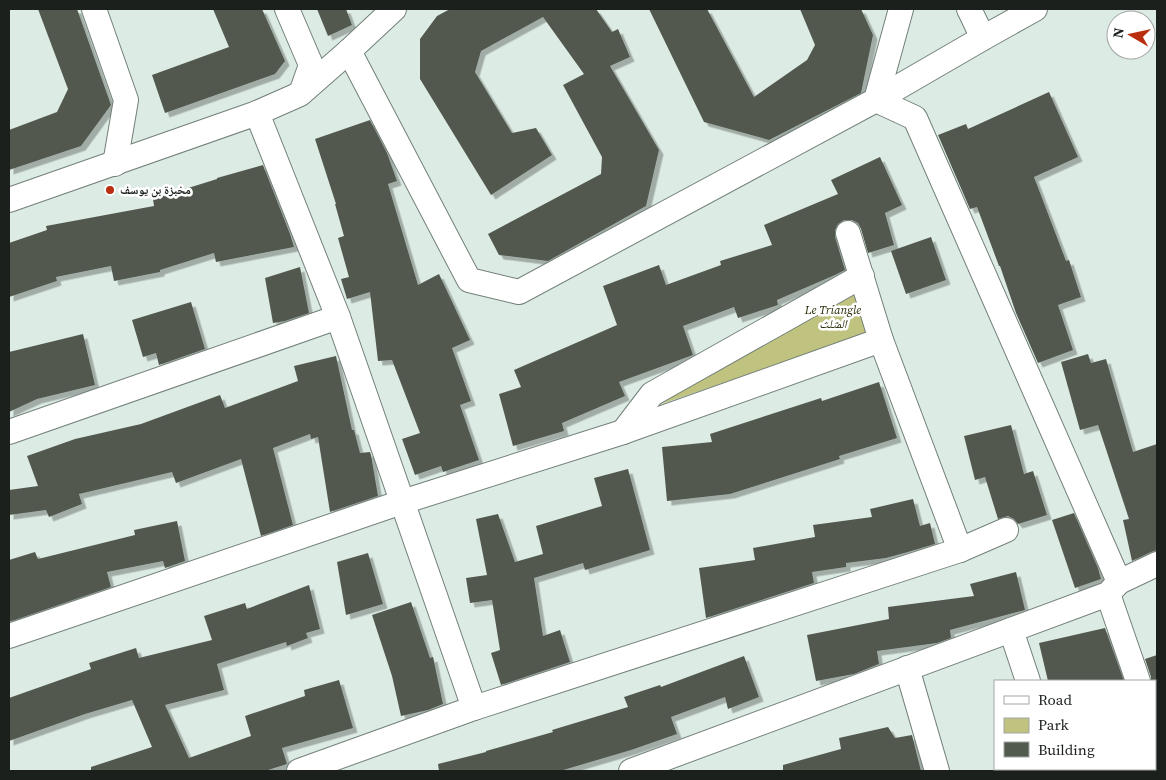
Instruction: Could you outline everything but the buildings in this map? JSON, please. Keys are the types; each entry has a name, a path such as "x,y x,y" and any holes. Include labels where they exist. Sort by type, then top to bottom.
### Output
{"street":[{"path":"94,9 126,100 115,164"},
{"path":"287,9 310,65 300,94"},
{"path":"9,200 257,113 300,94 350,52 394,9"},
{"path":"876,100 901,9"},
{"path":"969,9 983,38"},
{"path":"350,52 469,280 519,292 876,100 1035,9"},
{"path":"876,100 915,118 1114,588 1138,680"},
{"path":"257,113 338,317 474,708"},
{"path":"848,233 881,340 960,550"},
{"path":"623,432 652,394 862,276"},
{"path":"9,432 338,317"},
{"path":"9,636 402,502 623,432 881,340"},
{"path":"299,771 474,708 960,550 1006,530"},
{"path":"631,771 682,762 907,668 1011,630 1114,588 1157,564"},
{"path":"1011,630 1028,680"},
{"path":"907,668 937,771"}],"green space":[{"name":"Le Triangle المثلث","path":"849,279 867,334 655,406"}],"place":[{"name":"مخبزة بن یوسف","path":"110,190"}]}
